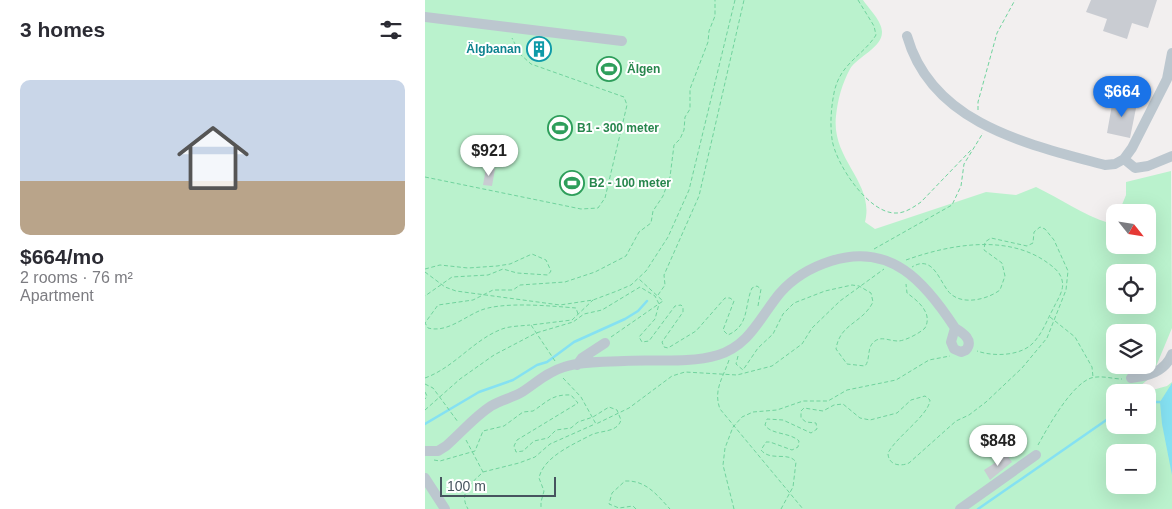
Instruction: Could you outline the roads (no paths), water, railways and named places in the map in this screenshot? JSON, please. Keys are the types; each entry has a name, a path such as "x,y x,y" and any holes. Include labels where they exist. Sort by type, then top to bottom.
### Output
{"street":[{"path":"425,17 623,41"},
{"path":"907,36 913,55 922,71 940,91 983,125 1010,138 1105,165 1115,164 1124,159 1132,148 1167,79 1172,53"},
{"path":"1124,159 1135,168 1148,166 1172,156"},
{"path":"427,452 446,446 493,405 521,392 557,366 625,361 693,360 733,350 742,344 781,292 808,270 845,257 867,256 894,264 910,274 935,297 955,328 967,337 969,347 961,352 957,351 951,342 955,328"},
{"path":"577,365 582,358 605,343"},
{"path":"1131,378 1147,376 1161,369 1172,354"},
{"path":"960,509 1036,455"},
{"path":"425,478 445,509"}],"water":[{"path":"1172,383 1172,475 1162,424 1160,402"}],"waterway":[{"path":"425,424 479,392 513,380 537,365 547,362 574,342 625,319 638,311 647,301"},
{"path":"978,509 1106,420"}],"place":[{"name":"Älgbanan","path":"539,49"},
{"name":"Älgen","path":"609,69"},
{"name":"B1 - 300 meter","path":"560,128"},
{"name":"B2 - 100 meter","path":"572,183"}]}
